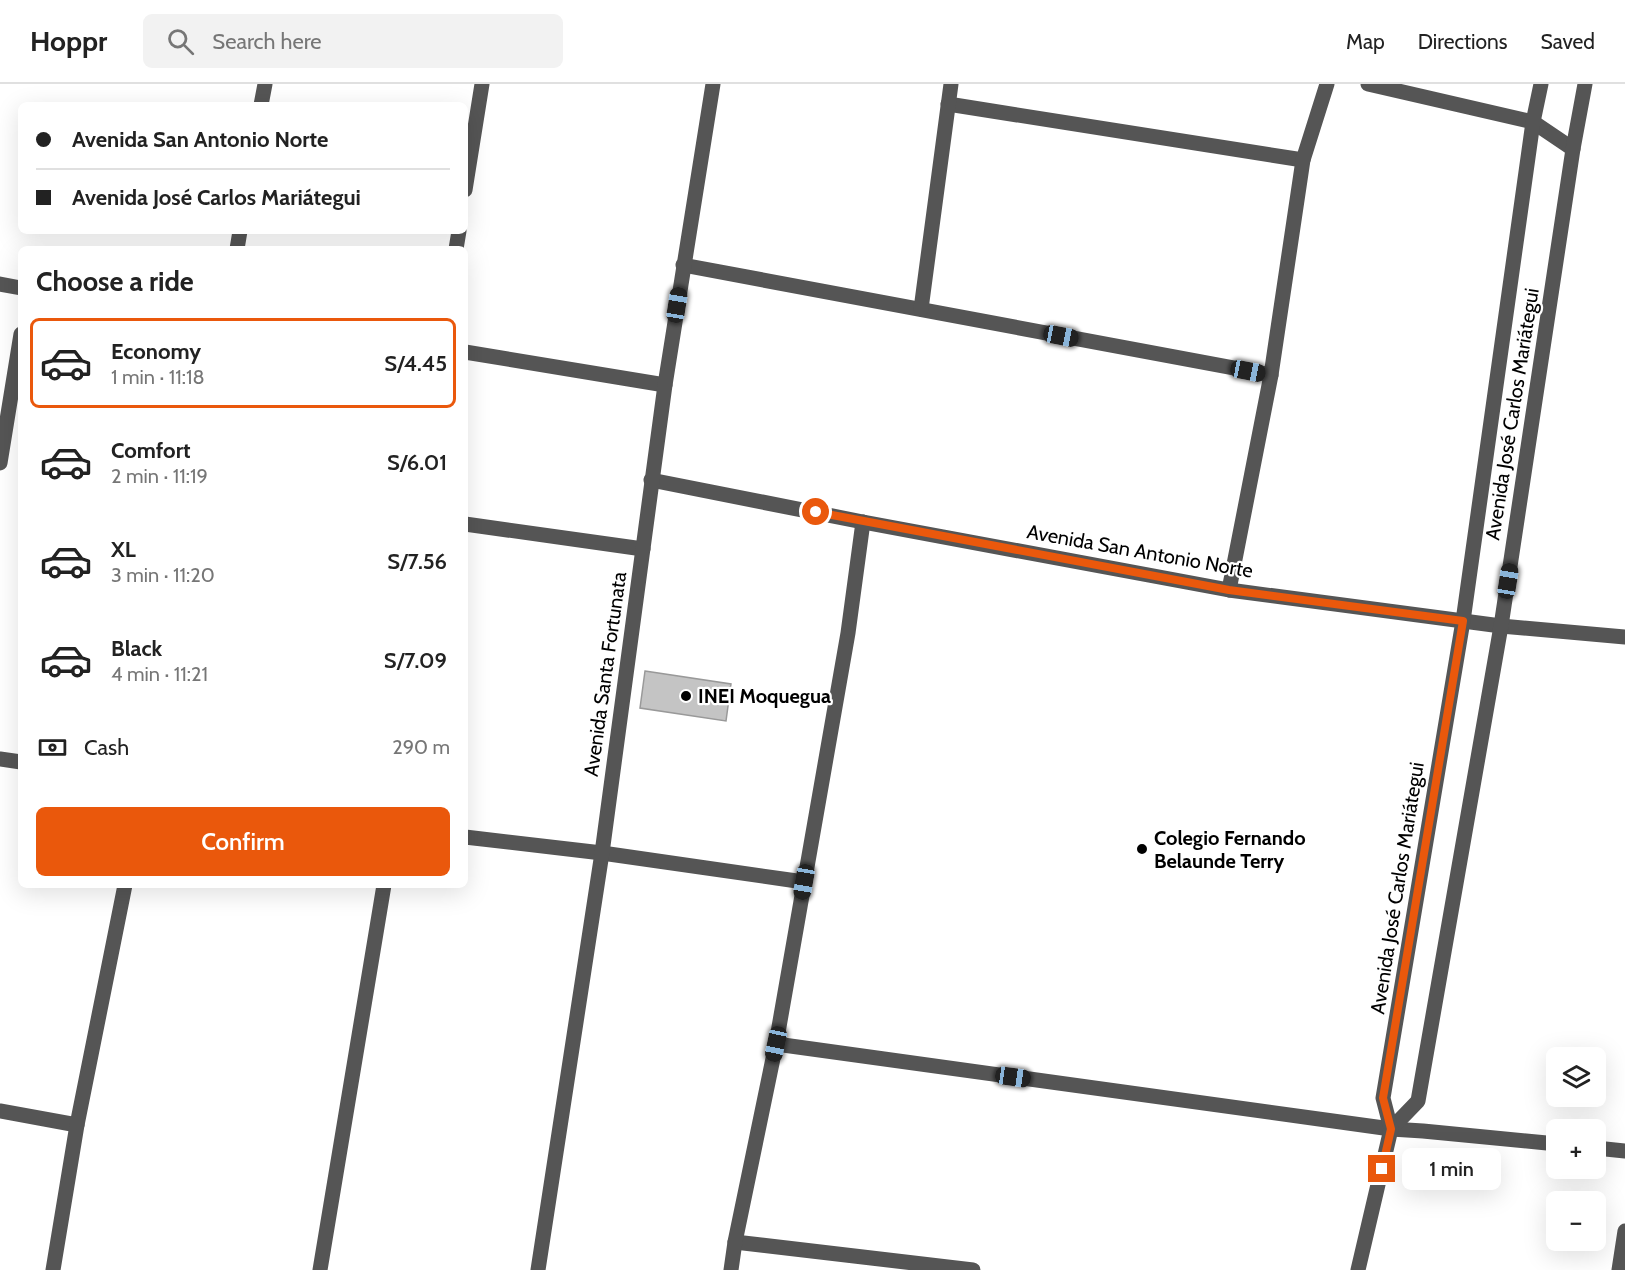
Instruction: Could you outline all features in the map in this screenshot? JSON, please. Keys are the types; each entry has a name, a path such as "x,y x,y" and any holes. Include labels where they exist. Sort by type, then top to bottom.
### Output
{"street":[{"path":"262,102 265,84"},
{"path":"468,171 482,84"},
{"name":"Avenida Santa Fortunata","path":"538,1270 602,853 651,480 712,84"},
{"path":"921,309 951,84"},
{"path":"1229,590 1271,375 1303,160 1327,84"},
{"path":"1368,84 1533,122 1573,149"},
{"name":"Avenida José Carlos Mariátegui","path":"1358,1270 1391,1129 1383,1098 1463,621 1533,122 1541,84"},
{"name":"Avenida José Carlos Mariátegui","path":"1391,1129 1418,1101 1501,626 1573,149 1585,84"},
{"path":"948,104 1303,160"},
{"path":"683,265 1271,375"},
{"path":"0,284 18,287"},
{"path":"0,463 18,352"},
{"path":"468,352 665,385"},
{"name":"Avenida San Antonio Norte","path":"651,480 1229,590 1501,626 1625,637"},
{"path":"731,1270 776,1044 848,633 863,522"},
{"path":"468,524 643,549"},
{"path":"0,759 18,762"},
{"path":"468,837 602,853 804,882"},
{"path":"53,1270 77,1125 124,888"},
{"path":"320,1270 384,888"},
{"path":"776,1044 1391,1129 1546,1143"},
{"path":"0,1111 77,1125"},
{"path":"1606,1149 1625,1151"},
{"path":"1619,1270 1625,1231"},
{"path":"735,1242 973,1270"}],"building":[{"name":"INEI Moquegua","path":"645,671 731,684 726,721 640,708"}],"place":[{"name":"INEI Moquegua","path":"686,696"},
{"name":"Colegio Fernando Belaunde Terry","path":"1142,849"}],"route":[{"path":"816,512 1229,590 1463,621 1383,1098 1391,1129 1382,1169"}]}
